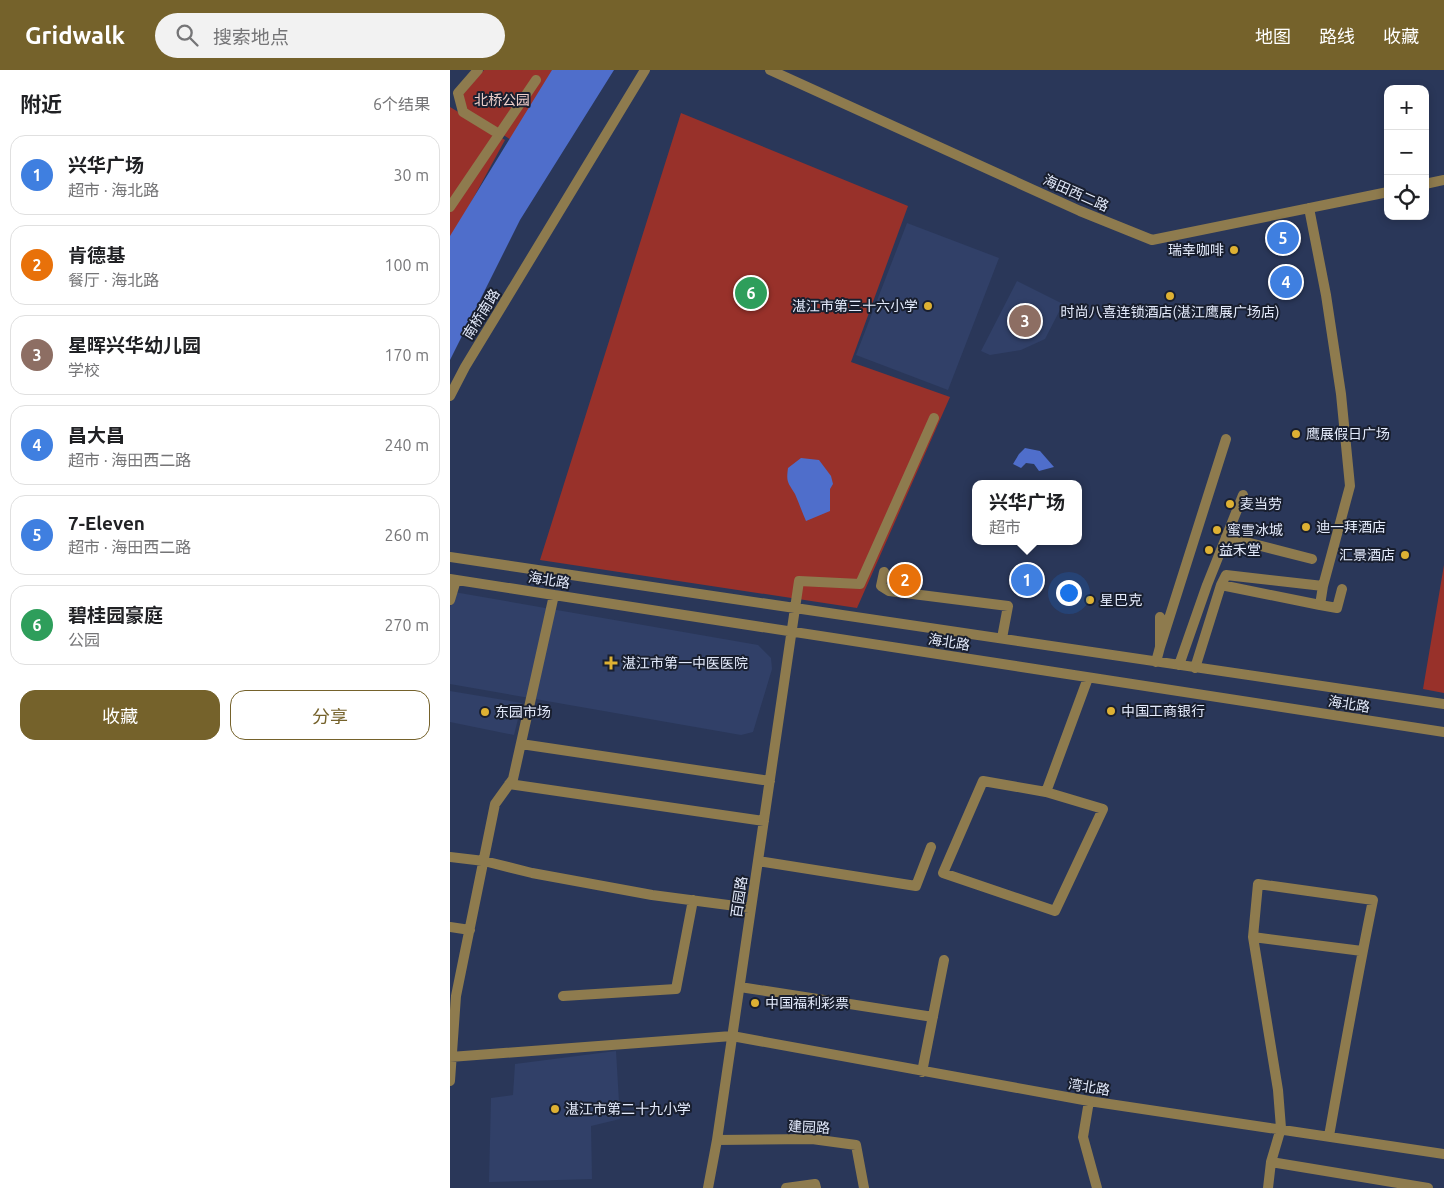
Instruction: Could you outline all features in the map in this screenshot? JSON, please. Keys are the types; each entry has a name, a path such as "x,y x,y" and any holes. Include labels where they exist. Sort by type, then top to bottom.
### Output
{"street":[{"path":"478,70 458,93 462,112 499,134"},
{"name":"南桥南路","path":"450,396 465,367 645,70"},
{"name":"海田西二路","path":"770,70 1080,211 1152,240 1384,193"},
{"path":"450,207 536,80"},
{"path":"1429,183 1444,180"},
{"path":"1309,208 1326,295 1341,394 1350,486 1323,586 1320,604"},
{"name":"百园路","path":"708,1188 740,987 799,581 860,584 934,418"},
{"path":"1156,662 1226,439"},
{"path":"1179,665 1207,585 1243,494"},
{"path":"1226,537 1312,559"},
{"name":"海北路","path":"450,557 1444,704"},
{"path":"884,572 881,586 889,591 1008,606 1002,638"},
{"path":"1195,668 1226,575 1323,586"},
{"path":"450,600 453,579"},
{"name":"海北路","path":"453,579 792,633 1444,732"},
{"path":"1221,586 1337,608 1342,589"},
{"path":"450,1082 456,996 495,804 513,778 554,594"},
{"path":"1160,617 1160,647"},
{"path":"1046,792 1088,678"},
{"path":"521,744 770,781"},
{"path":"984,781 1046,792 1103,810 1054,911 943,873 984,781"},
{"path":"509,784 764,821"},
{"path":"758,861 916,886 931,847"},
{"path":"450,856 484,861 532,873 652,895 751,908"},
{"path":"1268,1188 1272,1162 1281,1128 1278,1090 1254,937 1258,884 1372,900 1329,1136"},
{"path":"563,996 676,989 693,900"},
{"path":"450,927 470,930"},
{"path":"1254,937 1362,952"},
{"path":"922,1072 944,960"},
{"path":"740,987 933,1017"},
{"name":"湾北路","path":"451,1057 732,1036 1089,1101 1281,1128 1444,1154"},
{"path":"1089,1101 1083,1137 1097,1188"},
{"name":"建园路","path":"717,1140 812,1139 856,1145 864,1188"},
{"path":"1272,1162 1373,1183 1428,1188"},
{"path":"786,1188 815,1184 816,1188"}],"shaded area":[{"name":"湛江市第三十六小学","path":"907,223 999,258 948,390 856,355"},
{"path":"1017,281 1063,304 1045,339 1021,350 990,355 981,351"},
{"name":"湛江市第一中医医院","path":"454,592 758,645 771,658 772,669 753,732 741,735 450,684 450,608"},
{"name":"东园市场","path":"450,691 522,703 514,735 450,722"},
{"name":"湛江市第二十九小学","path":"616,1051 620,1119 591,1126 592,1179 489,1182 491,1098 513,1095 515,1064"}],"green space":[{"name":"北桥公园","path":"484,70 554,70 511,140 465,110 463,94"},
{"path":"450,107 505,140 450,241"},
{"path":"681,113 908,206 851,362 950,397 857,608 540,560"},
{"path":"1444,565 1444,693 1423,689"}],"water":[{"path":"552,70 614,70 520,220 450,360 450,236"},
{"path":"1025,448 1040,451 1054,467 1039,471 1034,464 1026,463 1021,468 1013,464"},
{"path":"801,458 819,460 831,476 833,484 830,489 830,511 806,521 787,480 788,468"}],"place":[{"name":"7-Eleven","path":"1283,238"},
{"name":"瑞幸咖啡","path":"1234,250"},
{"name":"昌大昌","path":"1286,282"},
{"name":"碧桂园豪庭","path":"751,293"},
{"name":"时尚八喜连锁酒店(湛江鹰展广场店)","path":"1170,296"},
{"name":"湛江市第三十六小学","path":"928,306"},
{"name":"星晖兴华幼儿园","path":"1025,321"},
{"name":"鹰展假日广场","path":"1296,434"},
{"name":"麦当劳","path":"1230,504"},
{"name":"迪一拜酒店","path":"1306,527"},
{"name":"蜜雪冰城","path":"1217,530"},
{"name":"益禾堂","path":"1209,550"},
{"name":"汇景酒店","path":"1405,555"},
{"name":"肯德基","path":"905,580"},
{"name":"兴华广场","path":"1027,580"},
{"name":"星巴克","path":"1090,600"},
{"name":"湛江市第一中医医院","path":"611,663"},
{"name":"中国工商银行","path":"1111,711"},
{"name":"东园市场","path":"485,712"},
{"name":"中国福利彩票","path":"755,1003"},
{"name":"湛江市第二十九小学","path":"555,1109"}]}
